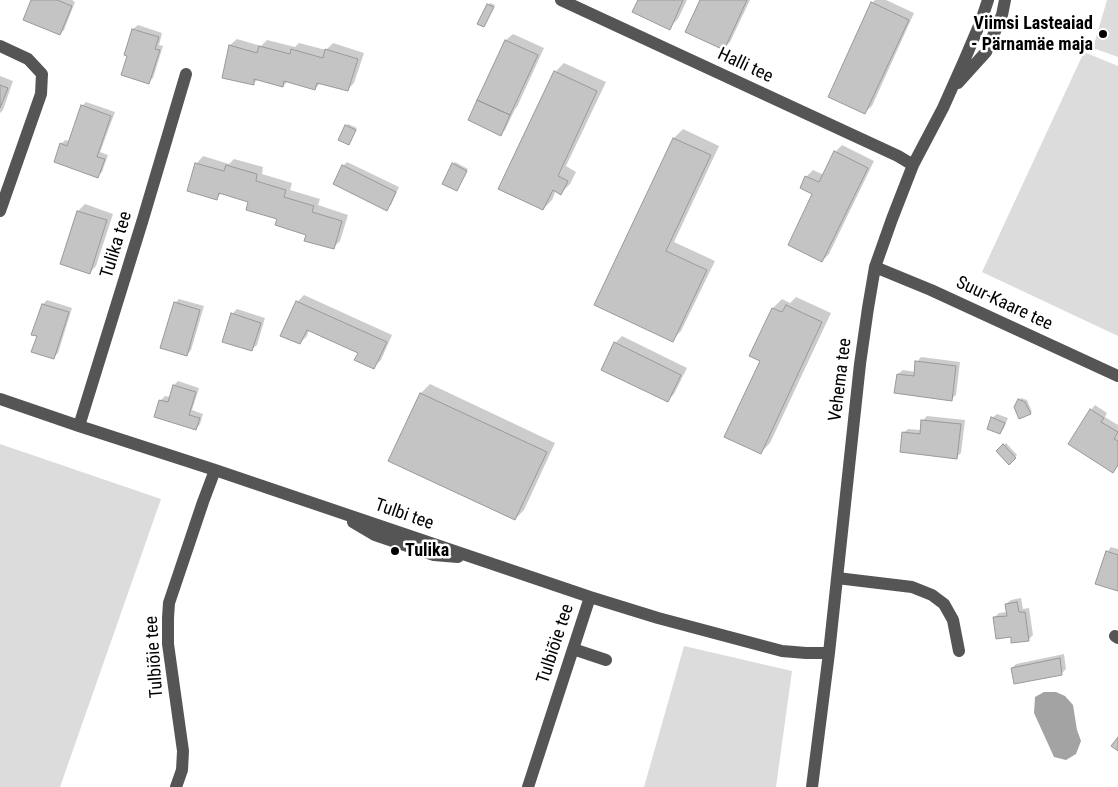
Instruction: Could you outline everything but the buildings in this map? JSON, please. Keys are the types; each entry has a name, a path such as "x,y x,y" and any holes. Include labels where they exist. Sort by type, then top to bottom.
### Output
{"street":[{"name":"Halli tee","path":"561,0 913,165"},
{"name":"Vehema tee","path":"812,787 829,653 860,364 875,267 913,165 950,92 988,0"},
{"path":"950,92 986,52 1002,15 1005,0"},
{"path":"0,46 28,59 42,74 41,94 0,211"},
{"name":"Tulika tee","path":"79,426 186,74"},
{"name":"Suur-Kaare tee","path":"875,267 931,290 1118,376"},
{"name":"Tulbi tee","path":"0,399 590,597 658,618 782,651 829,653"},
{"name":"Tulbiõie tee","path":"176,787 182,770 183,751 168,644 169,603 202,502 215,470"},
{"path":"837,578 912,587 932,595 944,604 953,620 959,651"},
{"name":"Tulbiõie tee","path":"528,787 590,597"},
{"path":"573,648 606,660"}],"shaded area":[{"path":"1107,0 1118,0 1118,57 1093,48"},
{"path":"1084,52 1118,66 1118,336 982,272"},
{"path":"0,444 161,499 60,787 0,787"},
{"path":"684,646 792,671 776,787 644,787"},
{"path":"1044,692 1056,692 1065,696 1073,705 1077,730 1081,741 1076,754 1066,760 1054,757 1034,713 1035,697"}],"place":[{"name":"Viimsi Lasteaiad - Pärnamäe maja","path":"1103,34"},
{"name":"Tulika","path":"395,551"}]}
